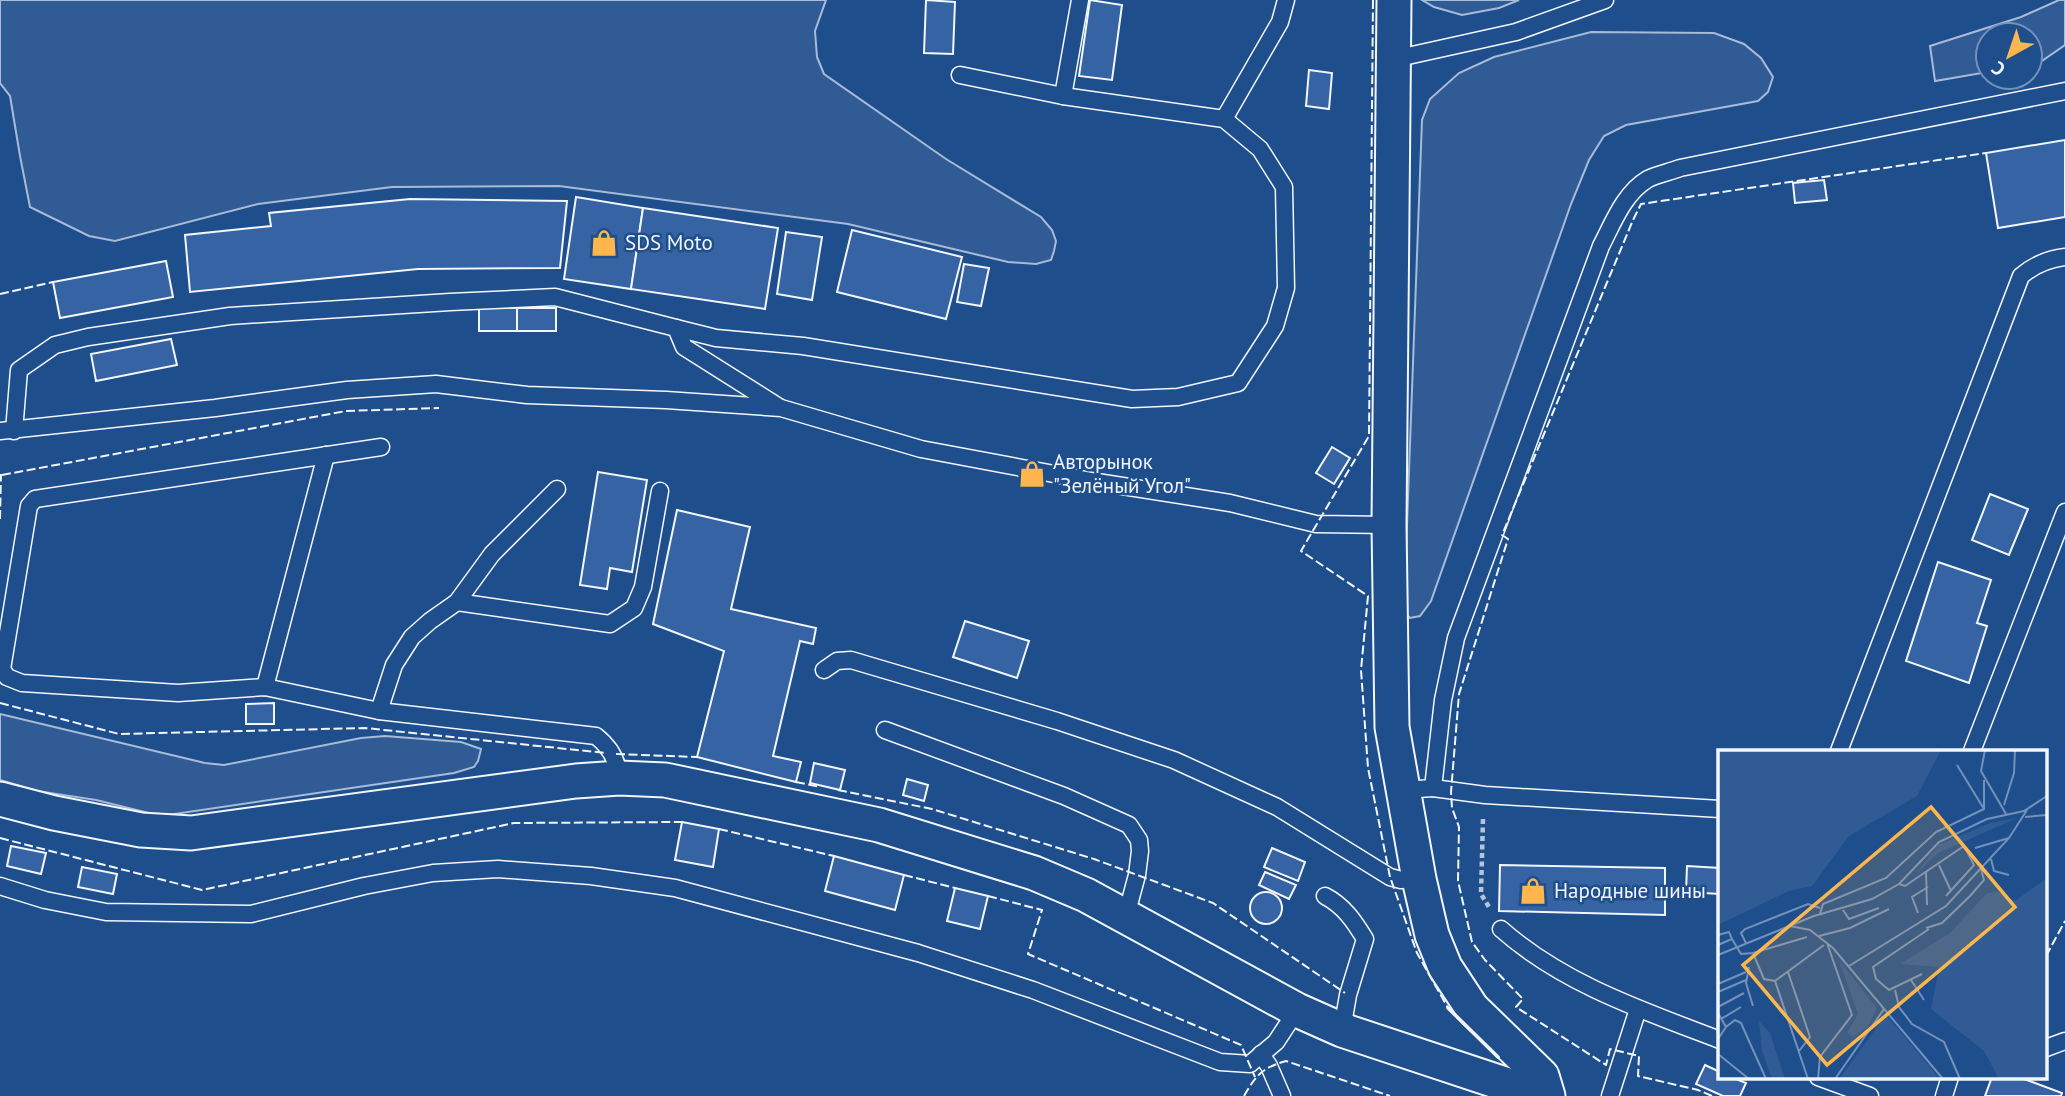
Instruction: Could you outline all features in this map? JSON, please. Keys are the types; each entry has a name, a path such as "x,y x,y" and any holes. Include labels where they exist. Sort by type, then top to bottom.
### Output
{"street":[{"path":"1394,0 1389,525 1392,727 1418,789 1419,879 1432,934 1445,968 1472,1008 1542,1076 1548,1096"},
{"path":"0,799 141,830 191,833 576,780 665,780 879,825 1034,873 1086,895 1297,1010 1342,1030 1541,1096"}],"lane":[{"path":"1063,96 1080,0"},
{"path":"1224,119 1280,22 1286,0"},
{"path":"1394,59 1516,32 1605,0"},
{"path":"960,75 1063,96 1224,119 1260,149 1284,187 1286,288 1275,326 1238,383 1178,397 1132,399 803,346 716,338 555,297 230,316 88,337 55,345 19,370 7,431 347,390 436,384 527,395 782,408 921,449 1097,482 1230,503 1316,524 1389,525"},
{"path":"1718,809 1418,789 1443,700 1456,638 1601,246 1625,202 1635,189 1650,178 1680,168 2065,91"},
{"path":"1839,750 2021,276 2033,266 2065,257"},
{"path":"676,328 684,347 782,408"},
{"path":"381,447 35,499 29,506 2,669 7,677 22,683 178,693 265,687 379,711 596,736 605,743 618,764 619,778"},
{"path":"265,687 327,455"},
{"path":"379,711 394,665 412,637 457,602 492,554 557,489"},
{"path":"457,602 610,624 634,608 643,587 660,491"},
{"path":"1972,750 2065,512"},
{"path":"824,670 837,661 851,660 1057,721 1174,760 1277,807 1391,877 1401,880 1419,879"},
{"path":"885,730 1064,796 1129,825 1139,840 1140,851 1137,875 1126,916"},
{"path":"0,886 45,900 106,912 251,915 364,886 433,873 498,869 591,876 675,888 918,953 1033,990 1220,1062 1250,1064 1276,1042 1297,1010"},
{"path":"1325,896 1338,903 1365,939 1342,1030"},
{"path":"1501,929 1523,948 1576,980 1638,1009 1718,1039"},
{"path":"1610,1096 1638,1009"},
{"path":"2048,1047 2065,1041"},
{"path":"1261,1054 1282,1096"},
{"path":"1821,1078 1870,1096"},
{"path":"1944,1096 1950,1078"}],"path":[{"path":"1482,843 1482,894"}],"shaded area":[{"path":"0,0 826,0 815,31 817,57 824,74 946,159 1041,217 1052,230 1056,241 1054,251 1051,260 1036,264 1008,262 848,224 559,186 392,187 258,204 115,241 89,236 30,207 10,96 0,83"},
{"path":"1422,0 1519,0 1499,8 1462,15 1434,7"},
{"path":"2059,0 2065,0 2065,45 2044,59 2044,21 2008,21"},
{"path":"1591,32 1714,33 1744,44 1761,58 1773,77 1768,92 1758,101 1626,125 1604,136 1589,160 1571,204 1431,601 1420,616 1410,618 1405,613 1404,606 1422,120 1430,99 1459,73 1494,57"},
{"path":"1974,32 1974,74 1935,81 1930,46"},
{"path":"0,714 205,763 224,765 361,738 385,736 461,742 481,749 474,767 454,773 161,816 96,800 37,791 0,780"}],"building":[{"path":"926,0 955,2 953,54 924,53"},
{"path":"1090,0 1122,5 1112,80 1079,76"},
{"path":"1309,70 1332,73 1329,109 1306,106"},
{"path":"2065,140 2065,217 1998,228 1986,153"},
{"path":"1824,180 1827,200 1795,203 1793,183"},
{"name":"SDS Moto","path":"576,197 643,208 631,289 564,279"},
{"path":"410,199 567,201 560,268 418,269 190,292 185,235 271,226 269,213"},
{"path":"643,208 778,228 765,309 631,289"},
{"path":"852,230 962,257 946,319 837,292"},
{"path":"786,232 822,237 812,300 777,294"},
{"path":"166,261 173,297 60,318 53,282"},
{"path":"964,264 989,268 981,306 957,302"},
{"path":"479,307 517,308 517,331 479,331"},
{"path":"517,308 556,308 556,331 517,331"},
{"path":"171,339 177,365 96,381 91,354"},
{"path":"1332,447 1350,458 1334,484 1316,473"},
{"path":"598,472 647,480 632,572 610,568 607,589 580,585"},
{"path":"1990,494 2028,509 2009,555 1972,540"},
{"path":"677,510 750,527 731,609 816,628 813,644 800,641 773,756 801,762 796,782 697,757 724,651 653,624"},
{"path":"1938,562 1991,580 1977,623 1987,626 1969,683 1906,661"},
{"path":"965,621 1029,641 1017,678 953,657"},
{"path":"274,703 274,724 246,724 246,704"},
{"path":"814,763 845,770 840,790 810,783"},
{"path":"907,779 928,785 924,801 903,795"},
{"path":"682,822 719,829 713,867 675,860"},
{"path":"11,846 46,853 41,874 7,866"},
{"path":"1272,848 1305,862 1298,881 1264,867"},
{"path":"834,856 904,875 895,910 825,891"},
{"path":"1500,865 1665,868 1665,915 1499,911"},
{"path":"1687,866 1718,868 1718,894 1686,892"},
{"path":"82,867 117,874 113,894 78,887"},
{"path":"1265,872 1296,885 1289,899 1259,885"},
{"path":"955,888 988,896 980,929 947,921"},
{"path":"1266,892 1278,896 1282,908 1278,920 1266,924 1254,920 1250,908 1254,896"},
{"path":"1705,1065 1718,1071 1718,1078 1734,1078 1746,1083 1740,1096 1723,1096 1696,1084"},
{"path":"1992,1078 2022,1078 2062,1093 2061,1096 1985,1096"}],"fence":[{"path":"1373,0 1369,436 1301,551 1368,596 1361,670 1368,768 1390,877 1417,953 1448,1008"},
{"path":"1712,1096 1698,1090 1638,1076 1639,1056 1610,1049 1606,1065 1516,1007 1523,999 1485,960 1472,942 1458,881 1459,827 1452,808 1451,792 1459,694 1508,539 1502,535 1641,204 1986,153"},
{"path":"0,294 53,282"},
{"path":"2,475 346,411 439,408"},
{"path":"0,519 1,474"},
{"path":"0,703 119,734 365,728 606,753"},
{"path":"616,754 697,757"},
{"path":"796,782 820,787"},
{"path":"838,790 932,809 1094,859 1213,903 1345,993"},
{"path":"0,838 202,890 514,823 682,822"},
{"path":"719,829 834,856"},
{"path":"904,875 955,888"},
{"path":"988,896 1042,910 1028,954 1241,1045 1255,1077"},
{"path":"2048,952 2065,921"},
{"path":"1244,1096 1260,1073 1286,1061 1390,1096"}],"wall":[{"path":"1448,1008 1498,1057"}],"place":[{"name":"SDS Moto","path":"604,243"},
{"name":"Авторынок \"Зелёный Угол\"","path":"1032,474"},
{"name":"Народные шины","path":"1533,891"}]}
